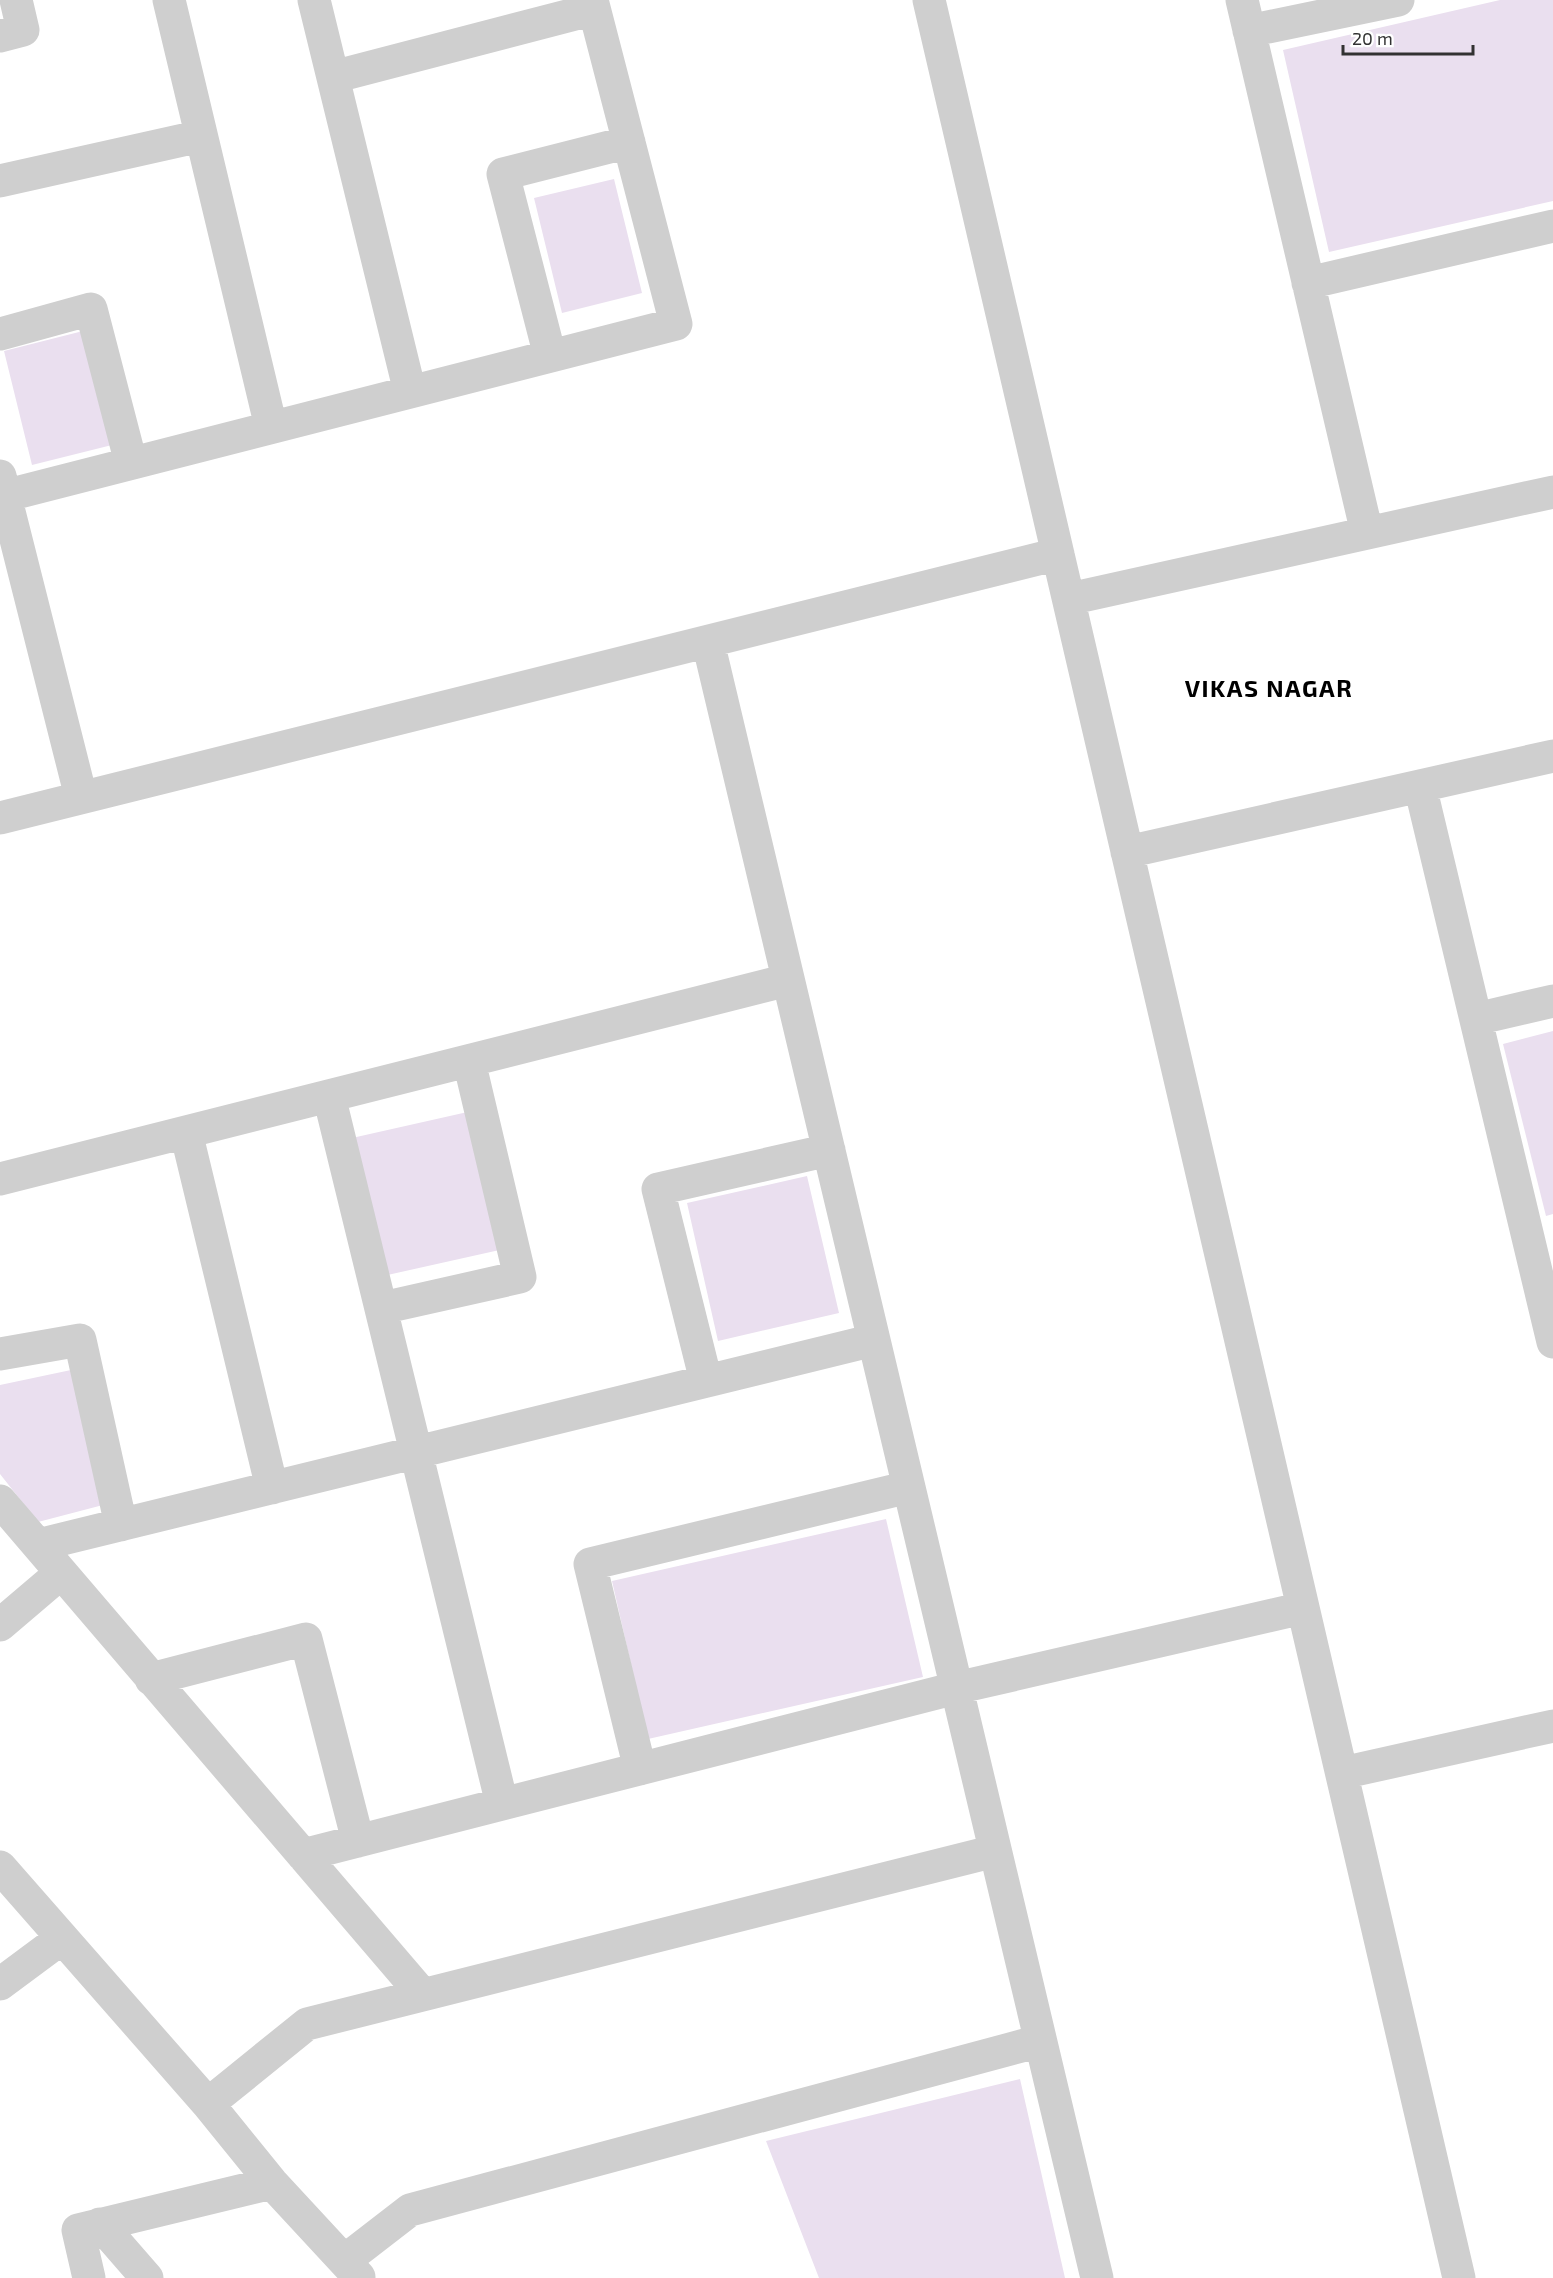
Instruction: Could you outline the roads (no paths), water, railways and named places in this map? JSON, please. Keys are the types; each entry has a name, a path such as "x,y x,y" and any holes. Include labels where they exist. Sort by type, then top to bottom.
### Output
{"street":[{"path":"0,36 23,30 16,0"},
{"path":"169,0 271,427"},
{"path":"314,0 410,392"},
{"path":"929,0 1459,2278"},
{"path":"1367,533 1246,15 1398,0"},
{"path":"81,797 2,489 131,463 676,324 593,4 333,77"},
{"path":"0,181 201,136"},
{"path":"550,356 503,174 629,142"},
{"path":"1308,283 1553,226"},
{"path":"0,334 91,309 131,463"},
{"path":"1069,599 1553,492"},
{"path":"0,818 1058,554"},
{"path":"708,642 1097,2278"},
{"path":"1127,852 1553,756"},
{"path":"1420,786 1476,1019 1541,1238 1553,1342"},
{"path":"0,1179 789,980"},
{"path":"1476,1019 1553,1001"},
{"path":"382,1308 520,1277 469,1061"},
{"path":"329,1096 502,1804"},
{"path":"186,1132 272,1488"},
{"path":"706,1381 658,1189 829,1150"},
{"path":"0,1354 80,1340 122,1525"},
{"path":"38,1545 874,1340"},
{"path":"640,1768 590,1564 909,1487"},
{"path":"0,1501 422,1995"},
{"path":"0,1626 61,1573"},
{"path":"303,1855 956,1688 1303,1608"},
{"path":"151,1679 306,1639 358,1841"},
{"path":"1342,1773 1553,1726"},
{"path":"208,2104 307,2024 995,1851"},
{"path":"0,1867 208,2104 272,2183 352,2270 410,2210 1040,2041"},
{"path":"0,1984 62,1938"},
{"path":"89,2278 78,2230 272,2183"},
{"path":"100,2224 147,2278"}],"district":[{"name":"VIKAS NAGAR","path":"1269,687"}]}
